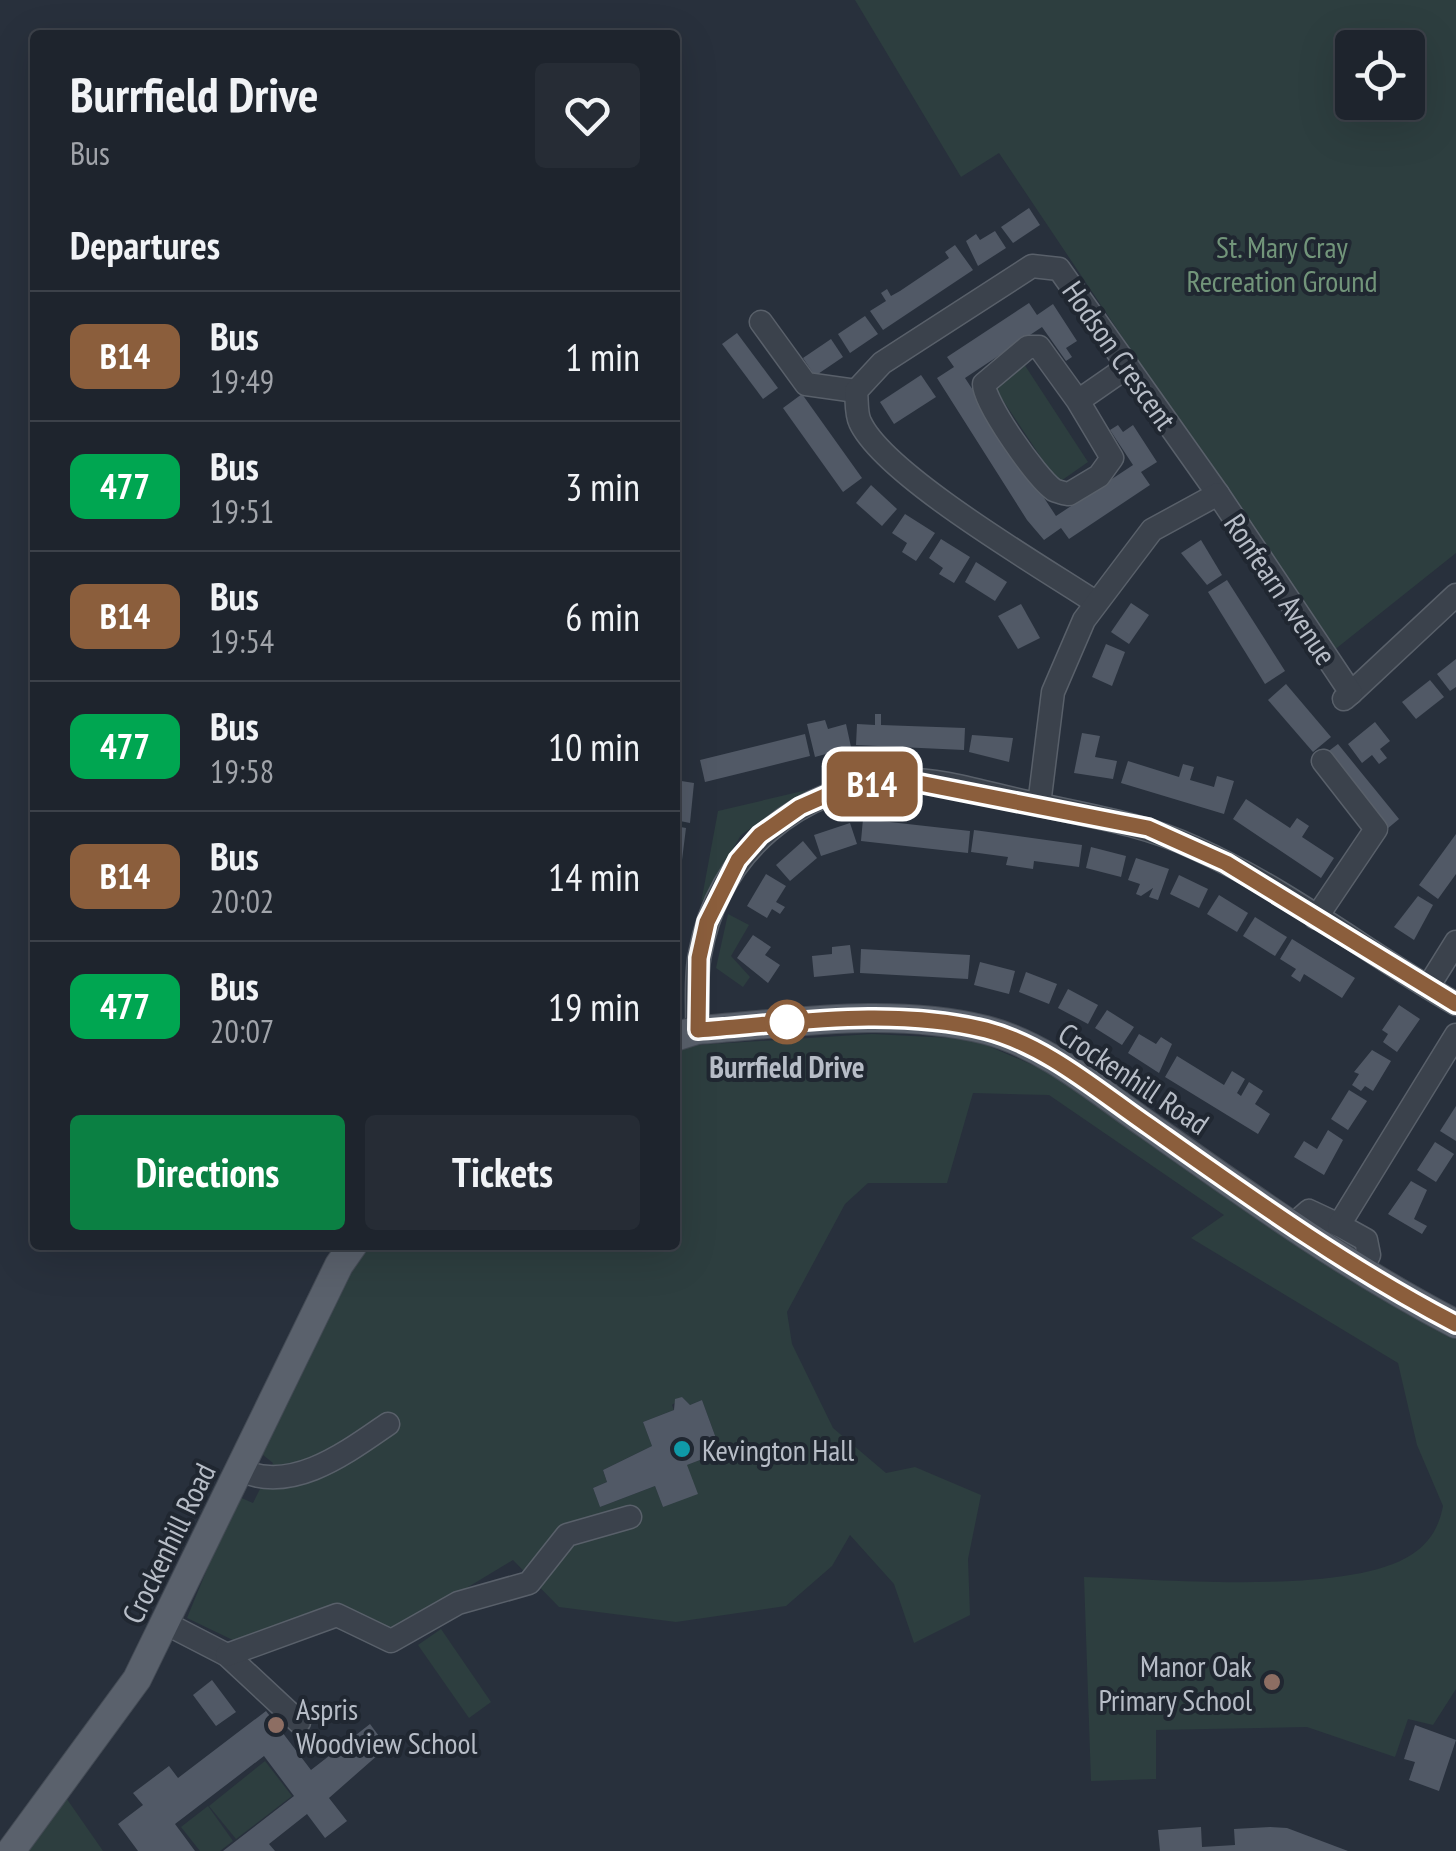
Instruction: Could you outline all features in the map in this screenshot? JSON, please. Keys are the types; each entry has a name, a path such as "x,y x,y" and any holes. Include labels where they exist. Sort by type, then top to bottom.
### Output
{"main road":[{"name":"Crockenhill Road","path":"686,1033 845,1018 914,1020 989,1031 1026,1046 1077,1075 1293,1226 1456,1324"},
{"name":"Crockenhill Road","path":"11,1851 137,1679 350,1250"}],"street":[{"name":"Hodson Crescent","path":"856,391 882,363 1032,266 1046,265 1067,278 1218,494"},
{"path":"761,322 806,384 856,391 860,421 925,489 1095,602"},
{"path":"1028,347 1039,348 1078,400 1112,458 1099,476 1069,494 1054,490 1021,448 984,396 984,384 1028,347"},
{"path":"1078,400 1127,367"},
{"name":"Ronfearn Avenue","path":"1039,805 1054,692 1072,644 1095,602 1152,530 1218,494 1347,696 1456,595"},
{"path":"1316,918 1376,828 1323,761"},
{"path":"686,1033 699,958 722,886 760,835 800,807 834,792 904,780 1148,828 1226,863 1456,1004"},
{"path":"1428,987 1456,942"},
{"path":"1339,1225 1456,1035"},
{"path":"1293,1226 1310,1211 1366,1240 1369,1255 1361,1270"},
{"path":"240,1470 260,1479 289,1478 348,1451 388,1424"},
{"path":"227,1656 337,1615 391,1642 458,1603 529,1583 567,1535 630,1517"},
{"path":"165,1623 227,1656 299,1722"}],"green space":[{"name":"St. Mary Cray Recreation Ground","path":"855,0 1456,0 1456,553 1333,651 999,153 961,177"},
{"path":"1024,364 1088,462 1058,483 992,384"},
{"path":"807,790 741,835 701,903 718,811"},
{"path":"728,914 749,925 731,956 750,977 743,987 716,968"},
{"path":"872,1034 972,1039 1056,1075 1456,1333 1456,1689 1433,1725 1408,1719 1395,1757 1307,1727 1156,1730 1156,1779 1091,1781 1084,1577 1253,1582 1344,1576 1382,1568 1411,1555 1433,1534 1443,1506 1417,1445 1398,1363 1191,1238 1224,1215 1049,1095 973,1093 947,1183 868,1183 845,1204 787,1312 792,1344 833,1428 886,1473 915,1467 981,1495 968,1559 970,1615 914,1643 894,1584 850,1535 832,1566 786,1606 676,1622 559,1607 513,1560 392,1633 340,1605 239,1643 187,1618 237,1496 253,1503 273,1463 258,1451 362,1250 680,1250 680,1047","holes":["682,1397 690,1405 702,1400 721,1452 687,1465 663,1507 655,1486 600,1507 593,1488 607,1482 603,1470 652,1446 643,1422 674,1410 672,1405"]},
{"path":"441,1629 491,1702 469,1718 418,1645"},
{"path":"265,1761 292,1796 236,1839 209,1806"},
{"path":"62,1792 103,1851 20,1851"},
{"path":"208,1806 233,1841 220,1851 200,1851 181,1827"}],"building":[{"path":"1029,208 1040,225 1013,243 1001,227"},
{"path":"995,231 1006,248 978,266 966,241 976,234 980,240"},
{"path":"955,245 973,270 883,330 870,311 886,301 881,293 887,289 891,296 900,291 949,258 945,252"},
{"path":"1029,303 1037,315 1053,304 1077,341 1066,348 1072,357 1066,361 1042,327 965,378 1056,516 1133,465 1110,430 1118,425 1123,432 1133,425 1157,462 1141,472 1150,485 1069,539 1061,528 1044,540 1027,520 937,378 954,367 947,357"},
{"path":"865,316 878,334 850,353 838,334"},
{"path":"737,333 778,388 763,399 722,344"},
{"path":"831,339 843,357 815,376 803,358"},
{"path":"921,375 936,397 894,424 880,402"},
{"path":"802,394 862,478 843,492 783,408"},
{"path":"871,485 897,509 882,526 856,503"},
{"path":"905,514 935,533 916,561 902,552 907,543 892,533"},
{"path":"941,539 970,557 954,583 939,574 943,568 929,558"},
{"path":"1201,540 1222,575 1207,585 1181,553"},
{"path":"976,562 1007,582 995,601 965,582"},
{"path":"1227,580 1285,671 1265,684 1208,592"},
{"path":"1131,603 1149,615 1129,644 1111,632"},
{"path":"1021,604 1040,638 1018,649 998,616"},
{"path":"1106,644 1125,652 1112,686 1092,677"},
{"path":"1456,659 1456,687 1450,691 1437,674"},
{"path":"1430,680 1444,697 1416,719 1402,702"},
{"path":"1286,684 1331,737 1313,752 1268,700"},
{"path":"875,714 881,714 881,725 965,728 964,750 856,745 857,724 875,725"},
{"path":"825,720 828,729 846,724 851,747 815,757 807,724"},
{"path":"1375,722 1390,741 1380,749 1387,758 1379,764 1372,755 1362,763 1348,744"},
{"path":"1082,733 1100,736 1095,757 1117,761 1113,779 1074,773"},
{"path":"805,734 810,756 705,782 700,760"},
{"path":"972,735 1013,738 1009,762 969,752"},
{"path":"1338,744 1399,819 1387,829 1326,753"},
{"path":"1128,761 1179,777 1183,764 1194,767 1190,780 1214,787 1217,776 1234,781 1224,814 1121,783"},
{"path":"680,781 694,783 690,823 680,821"},
{"path":"1246,799 1290,828 1297,818 1309,826 1302,837 1334,858 1321,878 1233,819"},
{"path":"863,819 970,831 968,853 861,841"},
{"path":"850,823 857,844 821,856 814,835"},
{"path":"680,827 686,828 680,868"},
{"path":"974,830 1082,845 1079,867 1034,861 1033,869 1006,865 1008,857 971,852"},
{"path":"1456,834 1456,874 1438,899 1419,885"},
{"path":"803,841 817,858 790,881 776,865"},
{"path":"1091,847 1126,856 1121,877 1086,868"},
{"path":"1136,858 1169,869 1158,900 1149,897 1153,888 1141,896 1136,894 1140,884 1128,880"},
{"path":"766,874 786,886 776,902 785,907 780,914 772,909 767,918 747,906"},
{"path":"1179,875 1208,889 1199,908 1170,894"},
{"path":"1219,895 1248,913 1237,932 1207,914"},
{"path":"1418,896 1433,905 1414,940 1394,927"},
{"path":"1255,917 1287,937 1275,956 1243,936"},
{"path":"753,935 771,947 765,955 780,965 768,983 737,958"},
{"path":"1292,939 1355,978 1342,998 1304,974 1300,982 1291,976 1296,969 1280,959"},
{"path":"850,945 854,973 814,977 812,956 832,954 832,947"},
{"path":"861,949 970,955 968,979 860,973"},
{"path":"980,962 1015,971 1009,994 974,985"},
{"path":"1026,972 1057,984 1049,1004 1019,992"},
{"path":"1068,989 1098,1005 1088,1024 1058,1008"},
{"path":"1399,1005 1420,1019 1397,1052 1383,1042 1388,1034 1382,1030"},
{"path":"1107,1010 1134,1027 1122,1045 1095,1028"},
{"path":"1139,1034 1156,1044 1161,1037 1172,1044 1159,1073 1128,1053"},
{"path":"1372,1050 1391,1061 1373,1091 1365,1086 1361,1091 1352,1085 1359,1074 1354,1072"},
{"path":"1177,1056 1224,1085 1232,1071 1245,1079 1237,1093 1241,1096 1249,1082 1263,1091 1255,1104 1270,1114 1258,1134 1165,1077"},
{"path":"1349,1090 1367,1101 1348,1130 1331,1119"},
{"path":"1456,1106 1456,1141 1440,1131"},
{"path":"1328,1130 1343,1140 1324,1175 1294,1157 1304,1141 1317,1149"},
{"path":"1435,1142 1454,1154 1436,1182 1417,1170"},
{"path":"1411,1181 1427,1190 1414,1219 1427,1226 1422,1234 1388,1214"},
{"name":"Kevington Hall","path":"682,1397 690,1405 702,1400 721,1452 687,1465 698,1494 663,1507 655,1486 600,1507 593,1488 607,1482 603,1470 652,1446 643,1422 674,1410 675,1399"},
{"path":"212,1680 236,1712 216,1726 193,1695"},
{"path":"266,1711 311,1770 370,1724 387,1747 329,1798 347,1821 325,1838 307,1814 269,1844 275,1851 223,1851 294,1796 264,1756 175,1824 195,1851 138,1851 118,1824 143,1805 133,1793 169,1766 178,1778"},
{"path":"1415,1725 1456,1740 1439,1791 1409,1780 1415,1762 1404,1759"},
{"path":"1201,1827 1202,1847 1235,1845 1234,1829 1270,1827 1287,1828 1348,1851 1160,1851 1158,1830"}],"bus line":[{"name":"B14","path":"1456,1004 1226,863 1148,828 904,780 834,792 800,807 760,835 722,886 707,922 699,958 698,1030 845,1018 964,1026 1008,1038 1077,1075 1361,1270 1456,1324"}],"place":[{"name":"Burrfield Drive","path":"787,1022"},
{"name":"Kevington Hall","path":"682,1449"},
{"name":"Manor Oak Primary School","path":"1272,1682"},
{"name":"Aspris Woodview School","path":"276,1725"}]}
